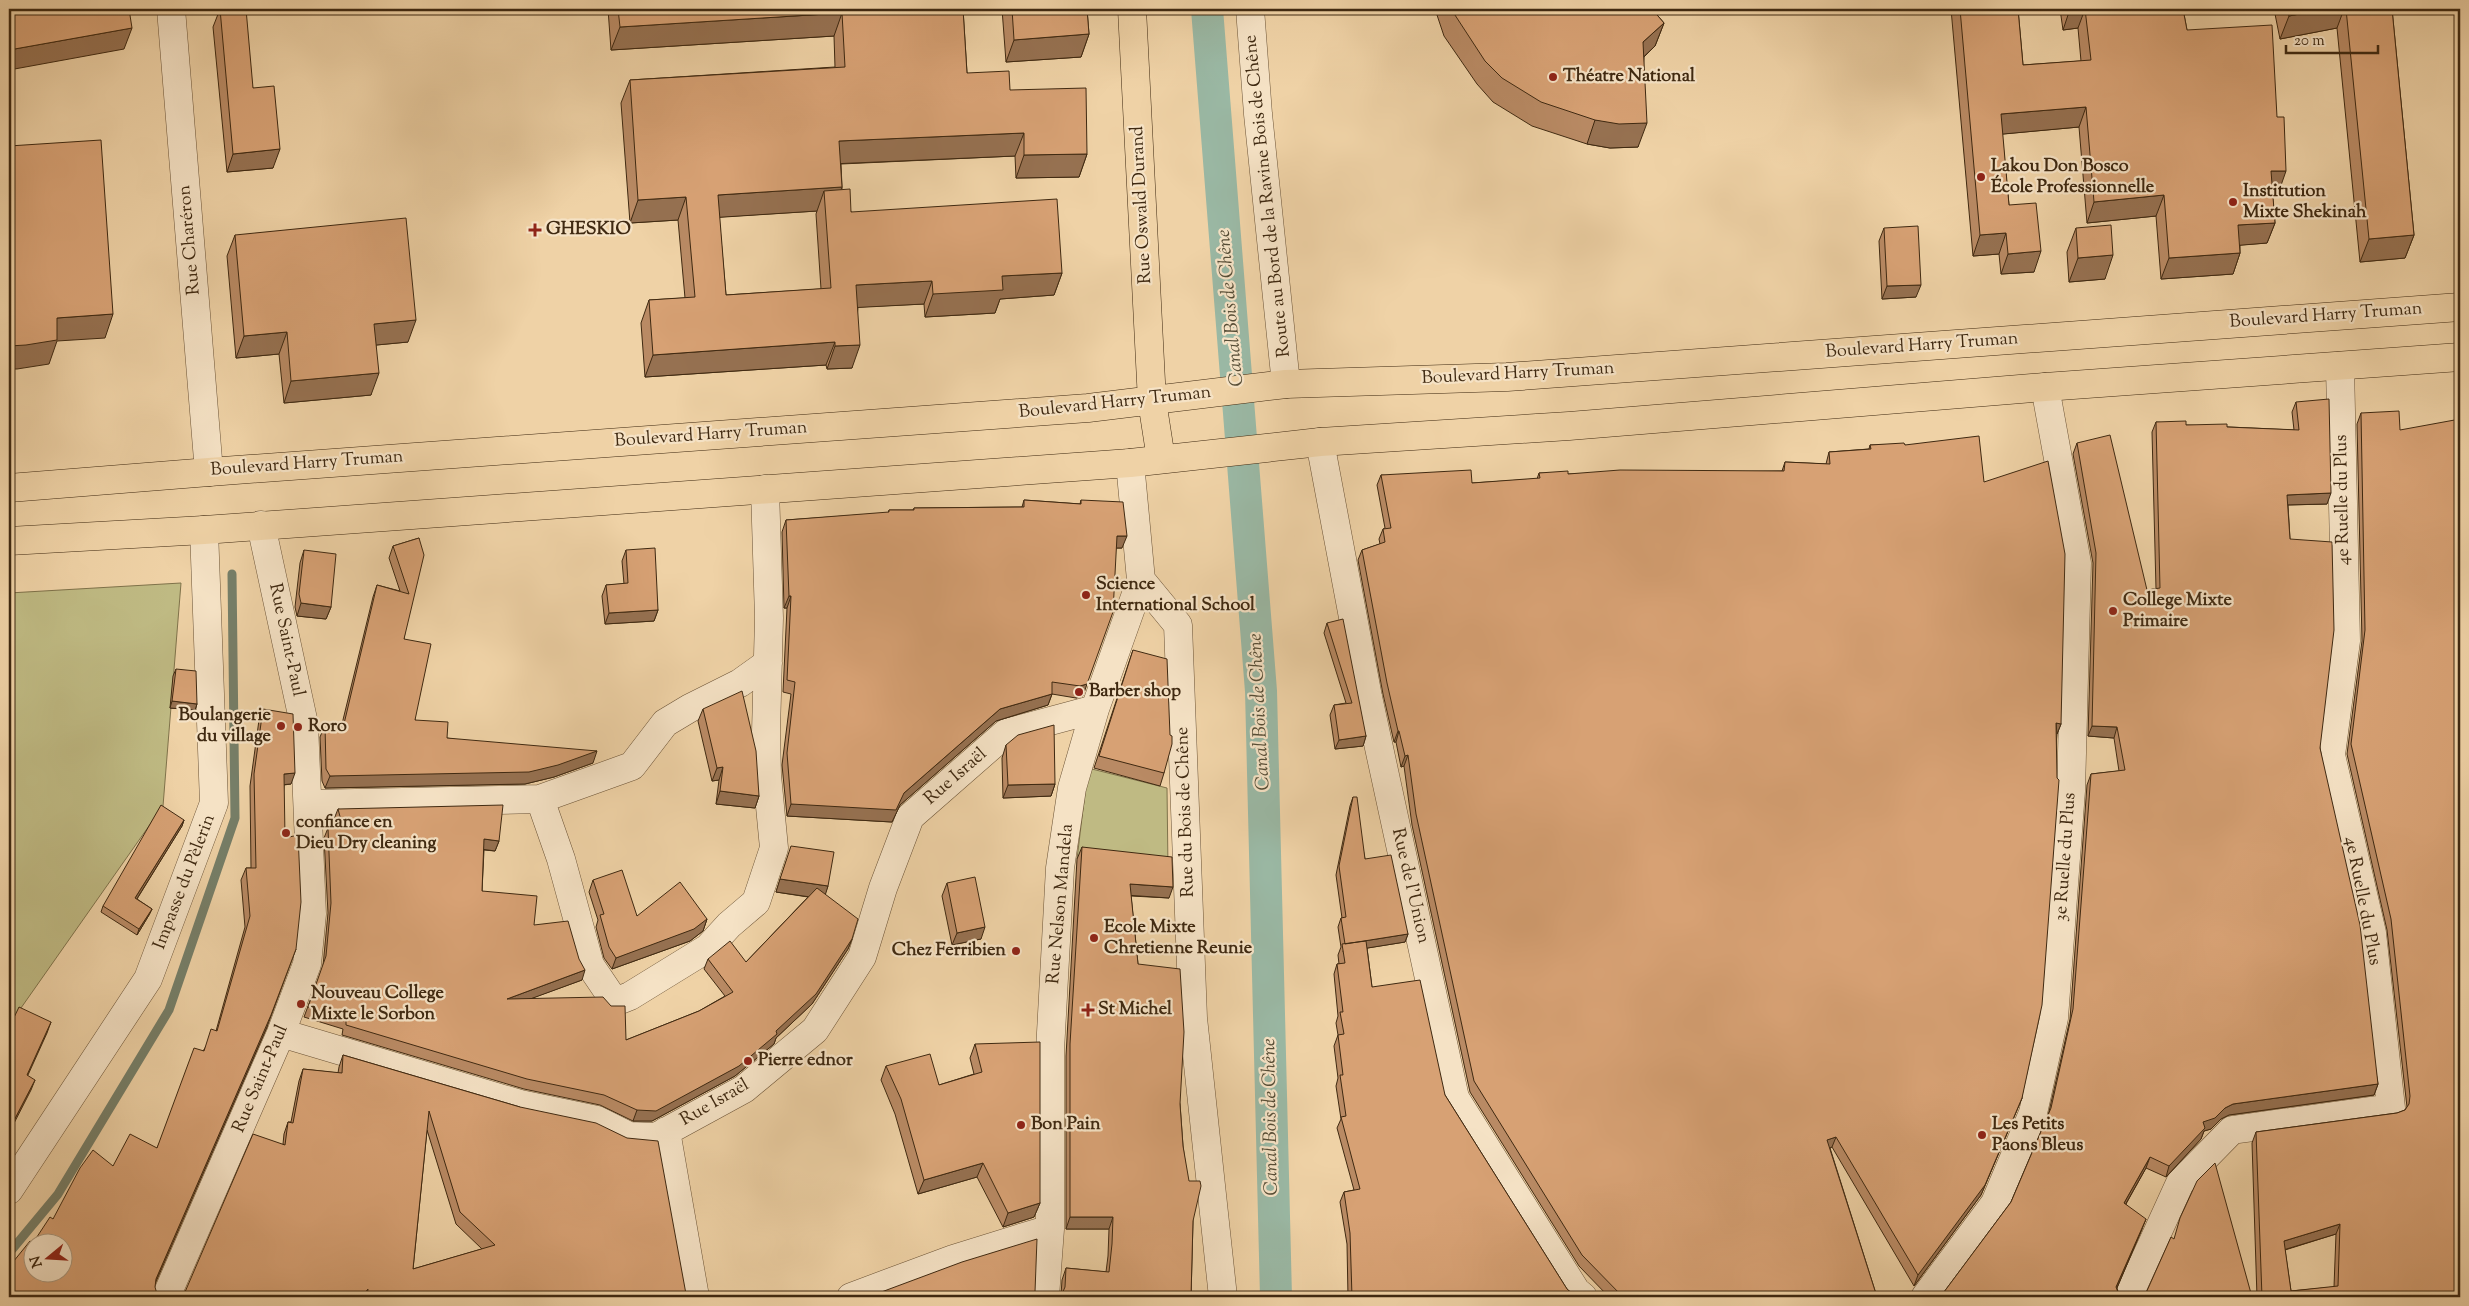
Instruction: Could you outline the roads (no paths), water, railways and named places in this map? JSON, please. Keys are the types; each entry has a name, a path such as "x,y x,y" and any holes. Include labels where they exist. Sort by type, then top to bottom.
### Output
{"main road":[{"name":"Rue Oswald Durand","path":"1132,9 1160,400 1171,458"},
{"name":"Boulevard Harry Truman","path":"9,488 1088,408 1286,384 1507,377 2460,306"},
{"path":"9,541 204,530 1130,463 1320,442 1579,426 2045,387 2460,357"}],"street":[{"name":"Rue Charéron","path":"171,9 209,472"},
{"name":"Route au Bord de la Ravine Bois de Chêne","path":"1250,9 1258,114 1286,384"},
{"name":"4e Ruelle du Plus","path":"2128,1297 2180,1183 2232,1130 2391,1108 2372,933 2331,755 2346,641 2340,366"},
{"name":"3e Ruelle du Plus","path":"1925,1297 1995,1203 2033,1113 2054,1018 2071,791 2077,562 2045,387"},
{"name":"Rue de l'Union","path":"1320,442 1368,697 1455,1098 1576,1291 1583,1297"},
{"name":"Rue Nelson Mandela","path":"1045,1297 1050,1229 1050,1051 1060,868 1072,788 1094,709 1141,580 1130,463"},
{"path":"540,799 561,858 590,965 615,1002 630,996 708,948 729,925 756,902 774,848 767,775 770,618 764,489"},
{"name":"Rue Saint-Paul","path":"166,1297 281,1033 307,964 312,914 304,724 261,525"},
{"name":"Impasse du Pèlerin","path":"9,1190 148,979 214,803 204,530"},
{"name":"Rue du Bois de Chêne","path":"1141,580 1178,625 1193,1018 1223,1297"},
{"path":"308,804 540,799 632,766 665,723 740,683 768,663"},
{"name":"Rue Israël","path":"281,1033 520,1104 597,1120 629,1136 656,1137 744,1089 815,1030 862,957 883,888 910,817 1006,733 1094,709"},
{"path":"666,1131 695,1297"},
{"path":"851,1297 953,1259 1050,1229"}],"waterway":[{"name":"Canal Bois de Chêne","path":"1207,9 1261,691 1276,1297"},
{"path":"9,1253 58,1194 169,1010 235,818 232,574"}],"place":[{"name":"Théatre National","path":"1553,77"},
{"name":"Lakou Don Bosco École Professionnelle","path":"1981,177"},
{"name":"Institution Mixte Shekinah","path":"2233,202"},
{"name":"GHESKIO","path":"535,230"},
{"name":"Science International School","path":"1086,595"},
{"name":"College Mixte Primaire","path":"2113,611"},
{"name":"Barber shop","path":"1079,692"},
{"name":"Boulangerie du village","path":"281,726"},
{"name":"Roro","path":"298,727"},
{"name":"confiance en Dieu Dry cleaning","path":"286,833"},
{"name":"Ecole Mixte Chretienne Reunie","path":"1094,938"},
{"name":"Chez Ferribien","path":"1016,951"},
{"name":"Nouveau College Mixte le Sorbon","path":"301,1004"},
{"name":"St Michel","path":"1088,1010"},
{"name":"Pierre ednor","path":"748,1061"},
{"name":"Bon Pain","path":"1021,1125"},
{"name":"Les Petits Paons Bleus","path":"1982,1135"}]}
